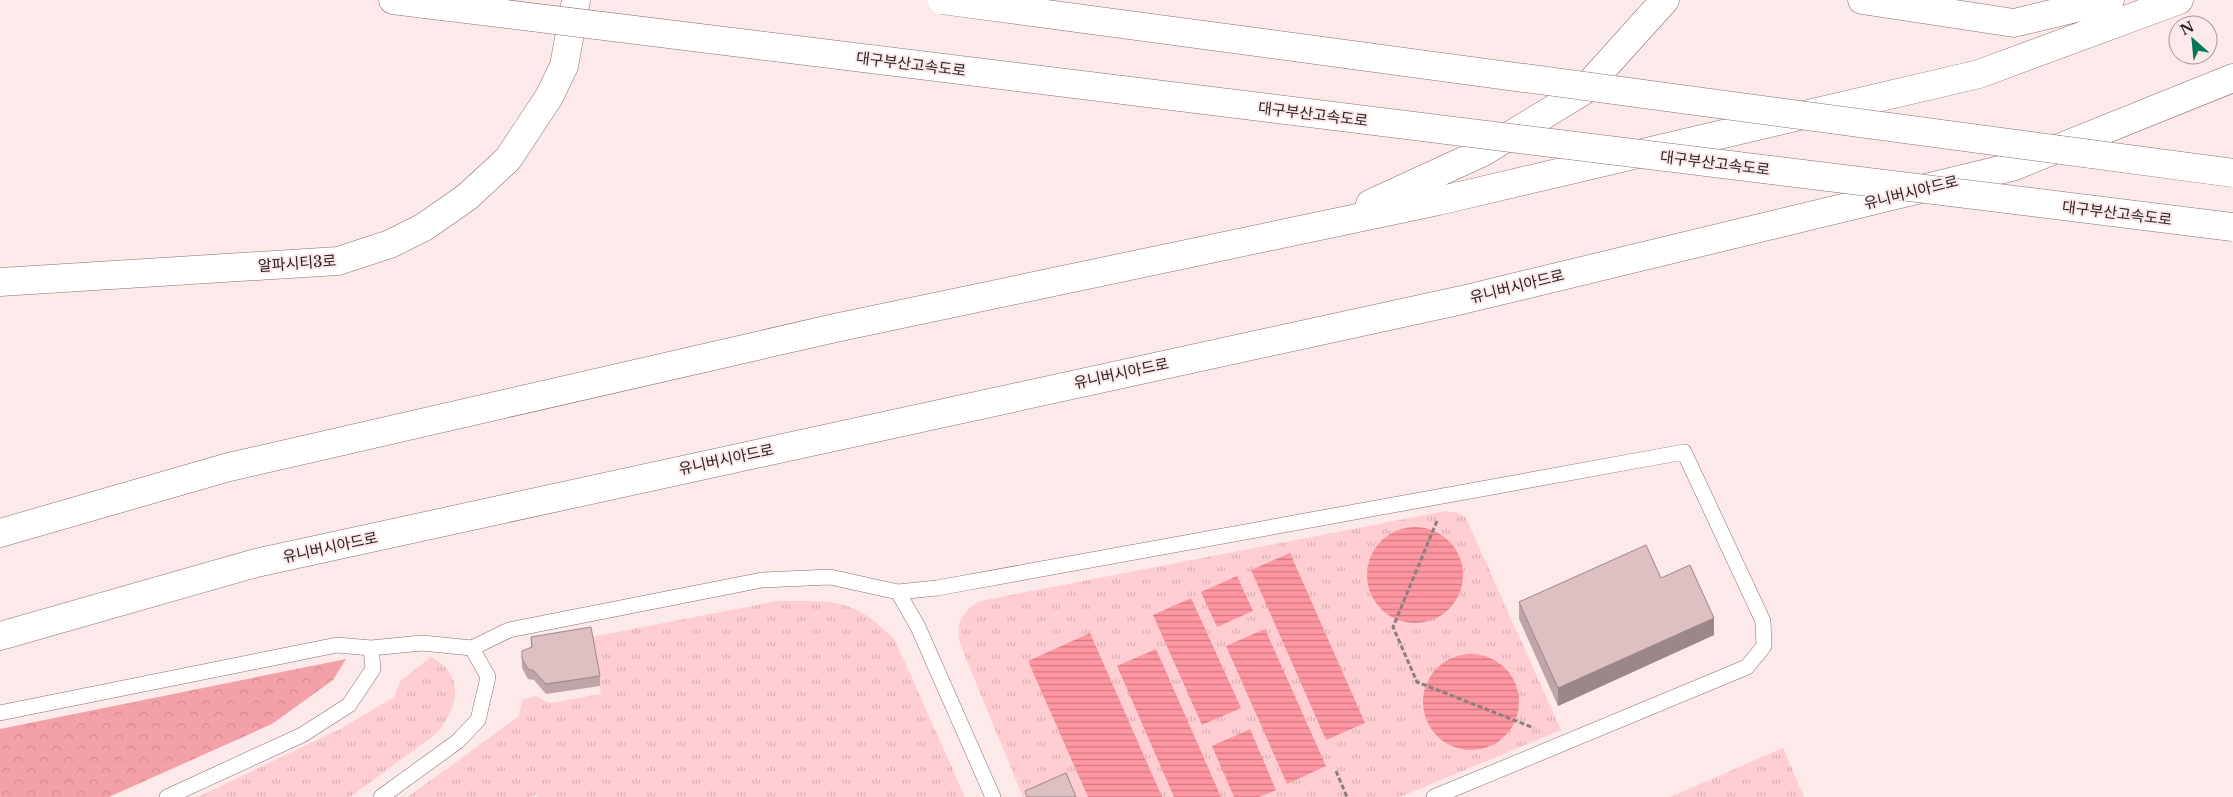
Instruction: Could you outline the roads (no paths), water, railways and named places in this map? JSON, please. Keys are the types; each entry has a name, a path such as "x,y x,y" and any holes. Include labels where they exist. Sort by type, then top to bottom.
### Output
{"main road":[{"name":"대구부산고속도로","path":"393,0 2233,227"},
{"name":"알파시티3로","path":"0,282 338,261 390,244 424,227 466,198 508,159 549,97 564,66 576,0"},
{"path":"942,0 2233,174"},
{"path":"1329,224 1483,152 1583,90 1665,0"},
{"path":"1862,0 2014,23 2110,0"},
{"path":"0,533 229,467 835,328 1438,201 1979,74 2179,0"},
{"name":"유니버시아드로","path":"0,636 256,563 1462,300 2012,167 2233,78"}],"lane":[{"path":"0,713 336,645 371,648 422,643 472,648 509,630 762,580 830,577 898,592 947,586 1684,452 1763,621 1764,646 1746,667 1434,797"},
{"path":"898,592 918,627 993,797"},
{"path":"167,797 302,734 349,705 374,669 371,648"},
{"path":"381,797 458,741 478,720 488,677 472,648"}]}
